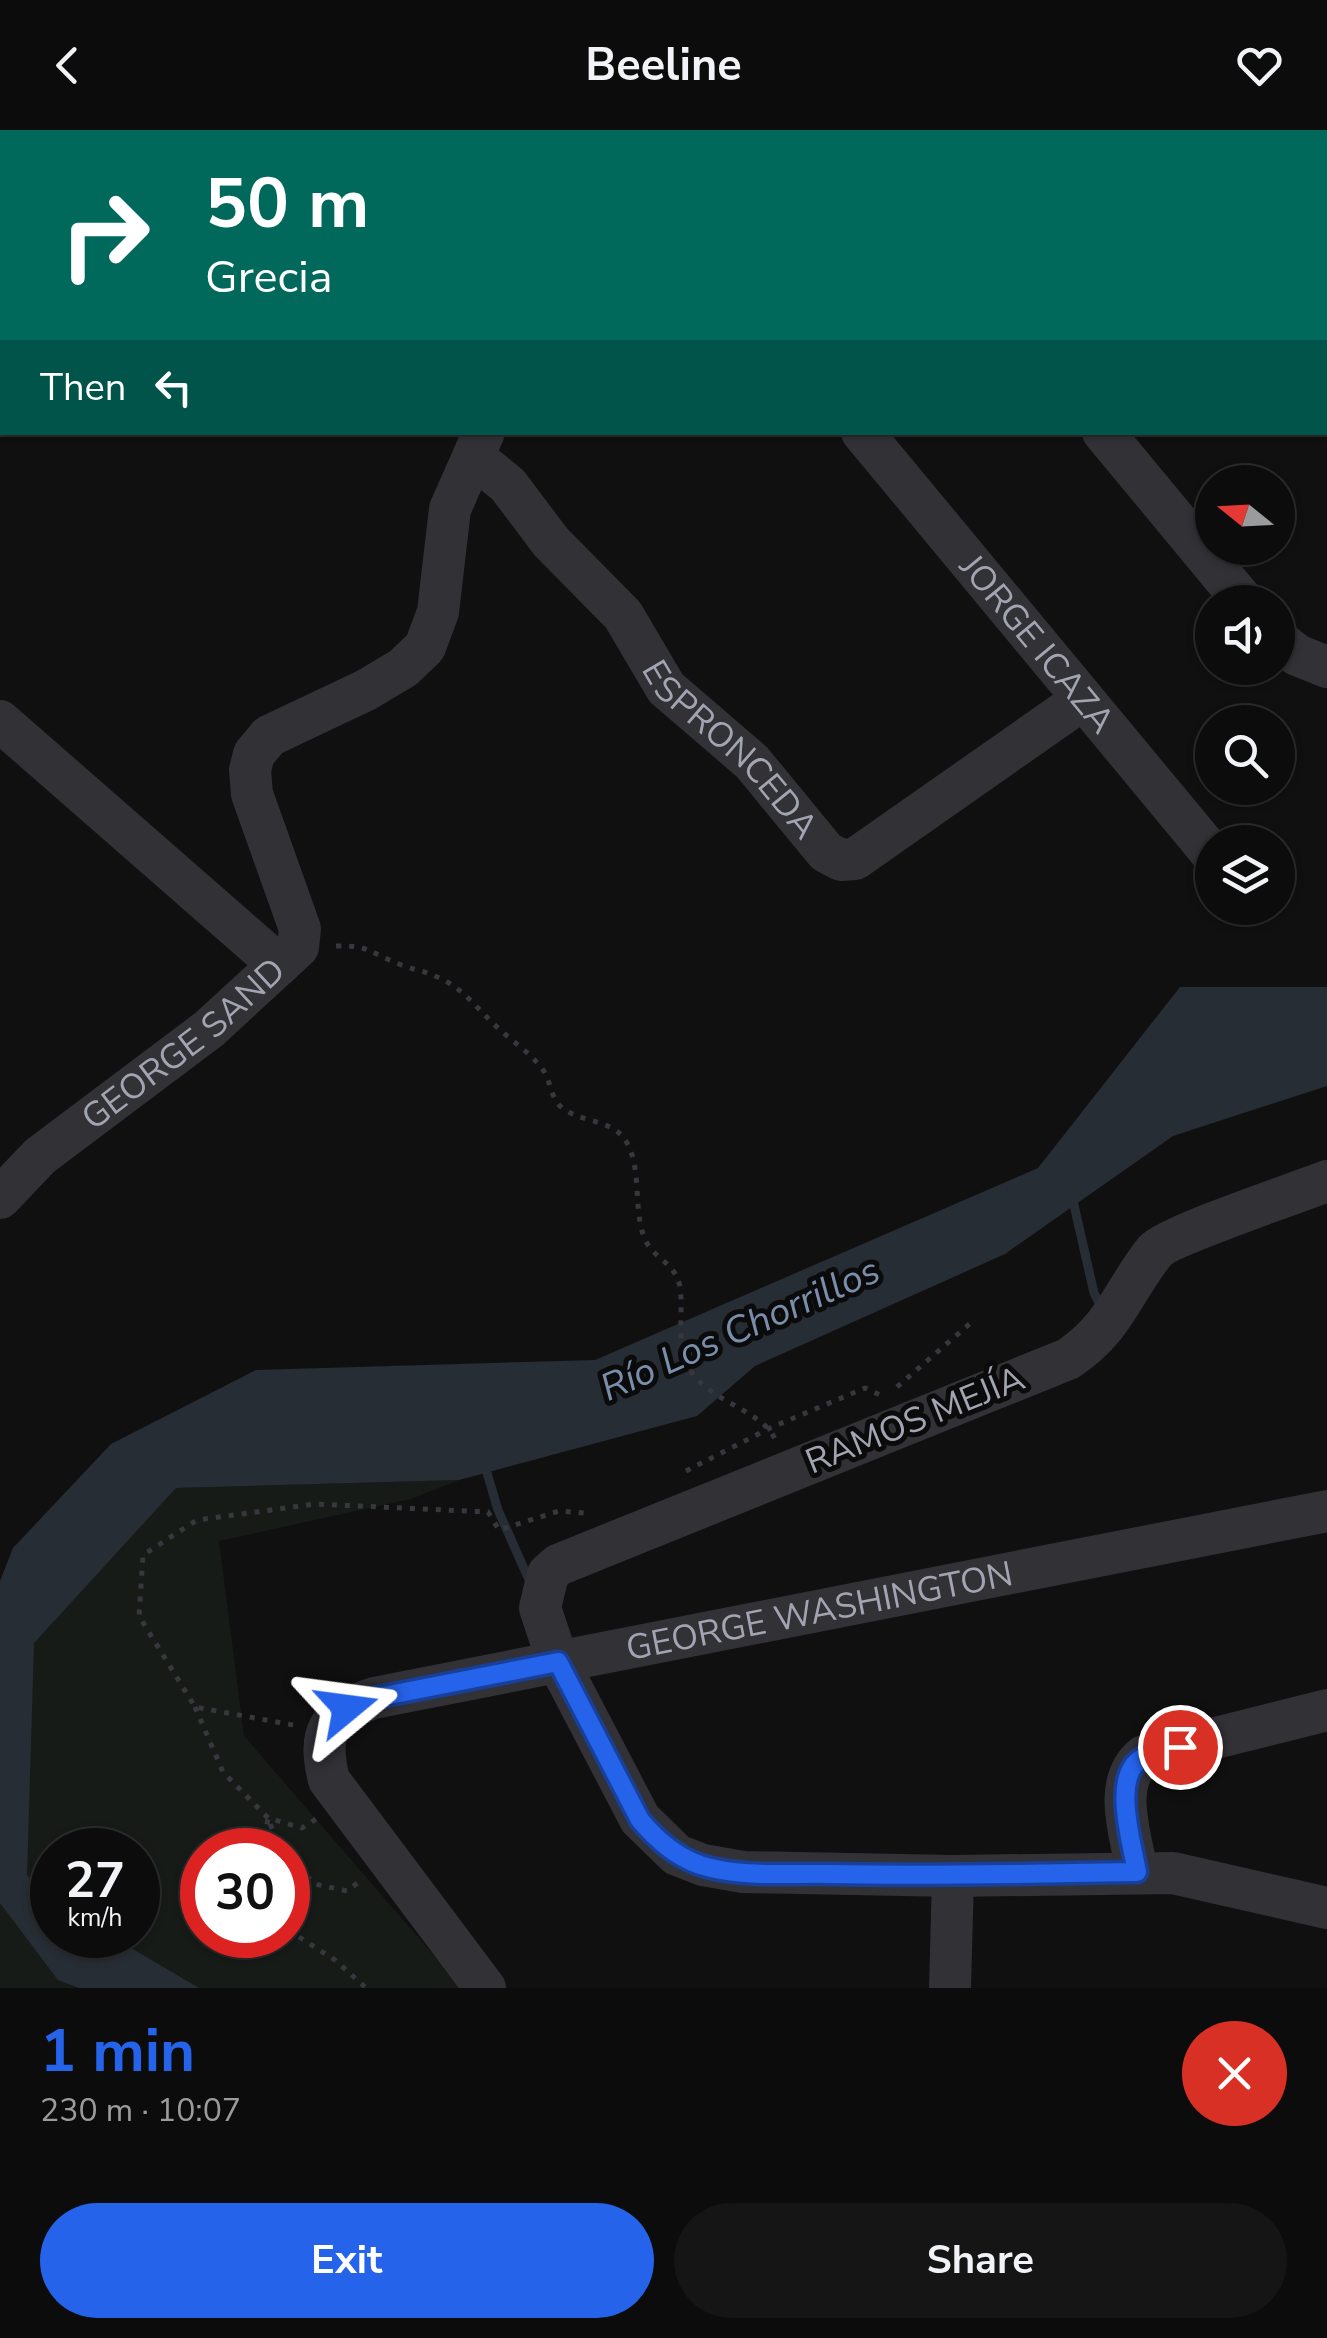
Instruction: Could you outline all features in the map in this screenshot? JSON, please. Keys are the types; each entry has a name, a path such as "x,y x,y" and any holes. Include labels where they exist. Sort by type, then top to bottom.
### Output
{"street":[{"name":"JORGE ICAZA","path":"864,435 1195,834"},
{"path":"1106,435 1230,585"},
{"name":"ESPRONCEDA","path":"479,445 550,542 623,616 666,688 752,762 826,852 840,860 856,859 1082,700"},
{"name":"GEORGE SAND","path":"0,1198 40,1156 209,1029 288,956 300,929 252,794 250,770 254,754 268,736 366,690 403,668 425,646 438,612 450,509 479,445"},
{"path":"1295,653 1327,667"},
{"path":"0,721 288,956"},
{"name":"RAMOS MEJÍA","path":"1327,1181 1158,1248 1114,1318 1089,1345 1068,1358 558,1564 548,1574 540,1608 558,1662 640,1820 678,1855 703,1866 743,1872 952,1876 1174,1873 1327,1908"},
{"name":"GEORGE WASHINGTON","path":"327,1732 337,1714 374,1698 1327,1511"},
{"path":"1137,1872 1125,1780 1134,1764 1144,1756 1327,1710"},
{"path":"327,1732 322,1752 329,1780 485,1988"},
{"path":"950,1988 952,1876"}],"path":[{"path":"288,956 369,947 396,963 433,974 466,993 543,1070 562,1109 622,1134 631,1149 643,1236 654,1255 668,1261 679,1283 684,1310 682,1348 692,1372 710,1392 770,1428"},
{"path":"670,1479 770,1428 865,1388 886,1397 974,1320"},
{"path":"272,1828 268,1818 223,1772 195,1707 138,1616 143,1556 197,1520 315,1504 488,1512 499,1530 560,1511 592,1513"},
{"path":"195,1707 327,1732"},
{"path":"268,1818 302,1828 344,1800"},
{"path":"266,1828 268,1818"},
{"path":"310,1879 315,1884 347,1891 389,1859"},
{"path":"310,1944 366,1988"}],"shaded area":[{"path":"459,1480 411,1499 219,1541 244,1736 462,1988 0,1988 0,1643 34,1642 176,1488"}],"water":[{"name":"Río Los Chorrillos","path":"1180,987 1327,987 1327,1086 1173,1136 1005,1254 755,1366 697,1416 459,1480 176,1488 34,1643 27,1875 30,1943 0,1903 0,1581 13,1548 111,1444 256,1370 595,1360 1038,1168"},
{"path":"41,1958 148,1958 199,1988 79,1988 58,1980"}],"waterway":[{"path":"1072,1196 1094,1293 1101,1306"},
{"path":"487,1473 498,1510 530,1582"}],"route":[{"path":"347,1708 374,1698 558,1662 640,1820 678,1855 703,1866 743,1872 952,1876 1137,1872 1125,1780 1144,1756 1180,1747"}]}
